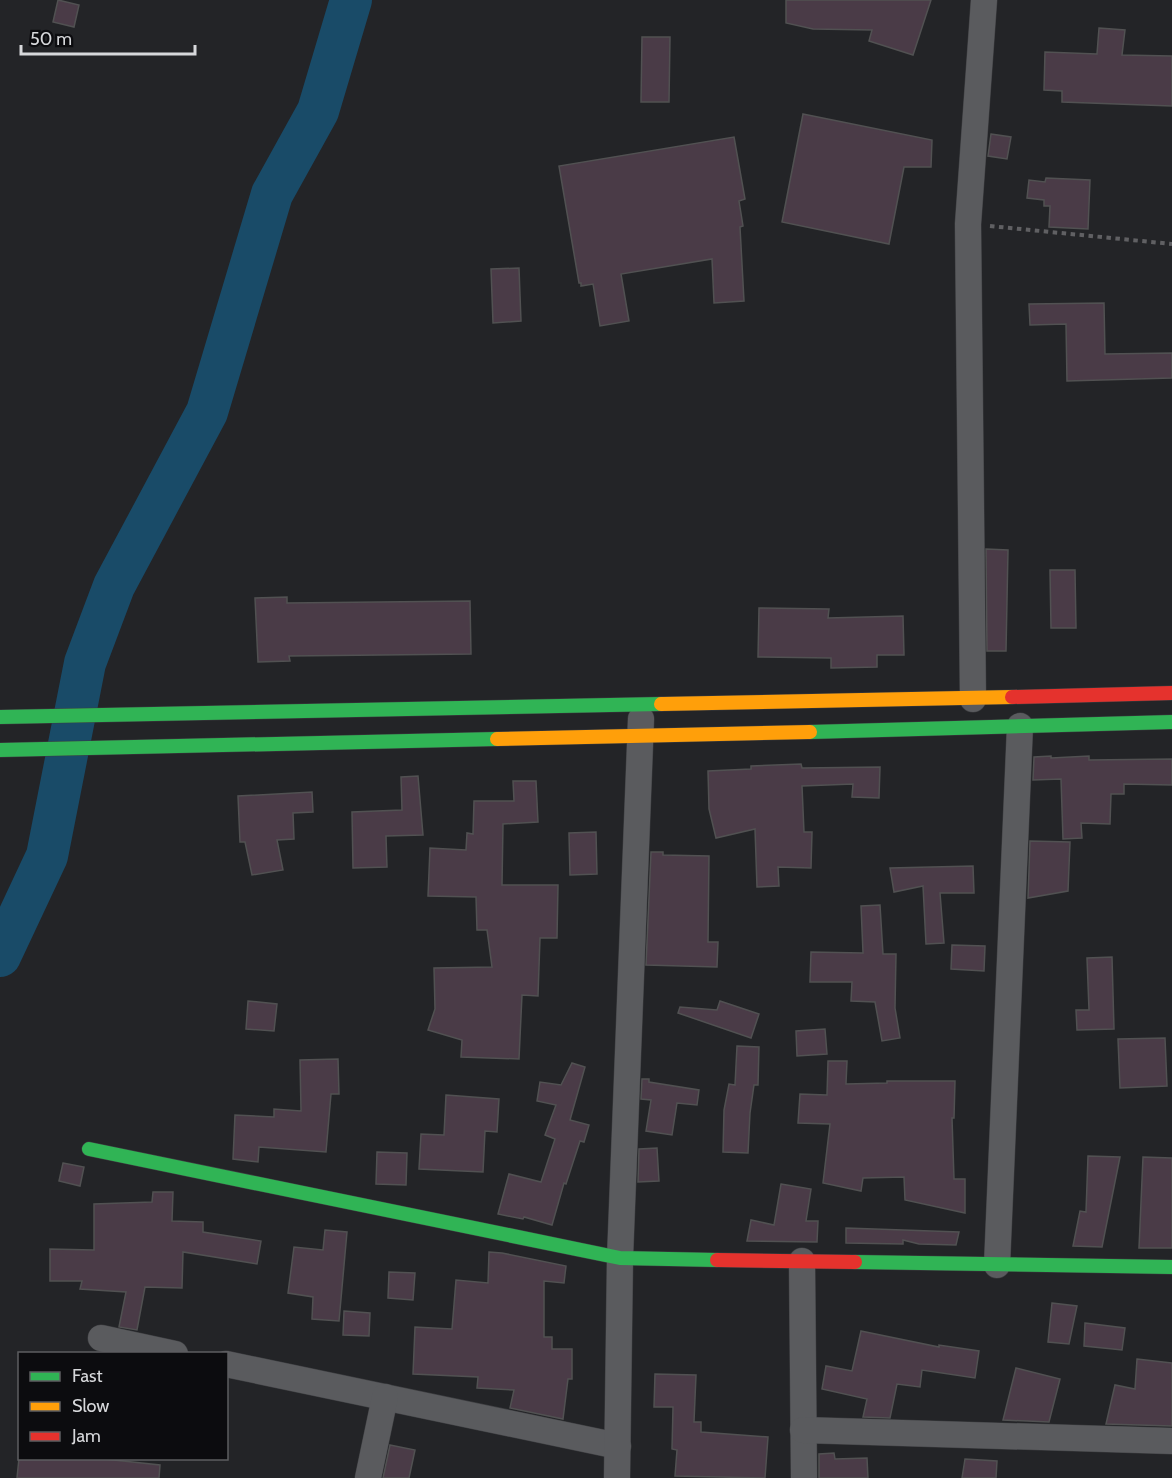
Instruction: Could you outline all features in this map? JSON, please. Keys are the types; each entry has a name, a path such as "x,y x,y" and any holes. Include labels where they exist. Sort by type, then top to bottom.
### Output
{"main road":[{"path":"0,717 164,712 973,699 1172,693"},
{"path":"0,750 1172,722"},
{"path":"89,1149 620,1258 1172,1268"}],"street":[{"path":"973,699 968,224 984,0"},
{"path":"617,1478 620,1258 642,704"},
{"path":"997,1265 1020,726"},
{"path":"802,1261 804,1478"},
{"path":"101,1338 170,1352"},
{"path":"228,1364 618,1446"},
{"path":"368,1478 385,1397"},
{"path":"803,1430 1172,1441"}],"path":[{"path":"968,224 1172,244"}],"building":[{"path":"58,0 79,5 74,27 53,22"},
{"path":"786,0 931,0 913,55 869,41 872,30 813,29 786,23"},
{"path":"1099,28 1125,30 1122,55 1172,56 1172,106 1062,102 1062,91 1044,90 1045,52 1097,54"},
{"path":"642,37 670,37 669,102 641,102"},
{"path":"803,114 932,140 931,167 904,167 889,244 782,222"},
{"path":"991,134 1011,137 1007,159 988,156"},
{"path":"734,137 745,199 739,201 743,226 740,227 744,301 714,303 712,259 621,274 629,321 600,326 593,284 581,286 579,283 559,166"},
{"path":"1046,178 1090,180 1088,229 1049,227 1050,206 1044,206 1044,200 1027,198 1029,180 1045,182"},
{"path":"519,268 521,321 493,323 491,269"},
{"path":"1104,303 1105,354 1172,353 1172,378 1067,381 1066,324 1030,325 1029,304"},
{"path":"986,549 1008,550 1006,651 987,651"},
{"path":"1050,570 1075,570 1076,628 1051,628"},
{"path":"287,597 287,603 470,601 471,654 289,656 290,661 258,662 255,598"},
{"path":"759,608 829,609 828,618 903,616 904,655 877,655 877,667 831,668 831,658 758,657"},
{"path":"1051,756 1051,758 1089,756 1089,760 1172,759 1172,785 1124,784 1124,794 1111,794 1110,824 1081,823 1082,838 1063,839 1061,779 1033,780 1034,757"},
{"path":"801,764 802,768 880,767 879,798 852,797 853,784 802,786 804,832 812,832 811,868 778,867 779,886 757,887 755,829 716,838 709,809 708,771"},
{"path":"418,776 423,835 386,836 387,867 353,868 352,812 402,810 401,777"},
{"path":"513,781 536,781 538,822 503,824 502,885 558,885 557,938 540,938 538,996 522,995 519,1059 461,1057 462,1040 428,1030 435,1009 434,968 492,967 487,930 477,930 476,897 428,896 430,848 466,850 467,833 473,834 474,801 514,801"},
{"path":"312,792 313,812 293,813 294,839 277,840 283,870 252,875 245,842 240,842 238,796"},
{"path":"596,832 597,874 570,875 569,833"},
{"path":"1030,841 1070,842 1068,891 1028,898"},
{"path":"651,852 663,852 663,855 709,856 708,942 718,942 717,967 646,965"},
{"path":"973,866 974,893 940,893 944,943 926,944 923,886 894,892 890,868"},
{"path":"880,905 883,954 896,954 895,1008 900,1038 882,1041 875,1002 851,1001 852,982 810,982 811,952 863,953 861,906"},
{"path":"952,945 985,946 984,971 951,969"},
{"path":"1112,957 1114,1029 1077,1030 1076,1010 1089,1010 1087,958"},
{"path":"248,1001 277,1004 274,1031 246,1029"},
{"path":"720,1001 759,1014 751,1038 678,1013 680,1007 717,1010"},
{"path":"825,1029 827,1054 797,1056 796,1031"},
{"path":"1165,1038 1167,1086 1120,1088 1118,1039"},
{"path":"737,1046 759,1047 758,1085 754,1085 748,1153 723,1152 724,1110 729,1084 735,1085"},
{"path":"338,1059 339,1094 331,1094 326,1152 259,1147 258,1162 233,1159 235,1115 274,1117 274,1109 301,1111 300,1060"},
{"path":"828,1061 847,1061 846,1084 887,1083 887,1081 955,1081 954,1118 952,1118 954,1179 965,1179 965,1213 905,1200 904,1177 863,1178 861,1191 823,1183 830,1124 798,1123 800,1094 827,1095"},
{"path":"572,1063 585,1067 570,1120 589,1125 584,1142 580,1141 566,1184 564,1183 552,1225 524,1217 523,1219 498,1214 509,1174 541,1182 555,1139 545,1135 556,1105 537,1101 540,1082 561,1085"},
{"path":"642,1079 699,1090 697,1105 677,1103 672,1135 646,1131 651,1100 641,1099"},
{"path":"446,1095 499,1099 497,1132 485,1131 483,1172 419,1169 421,1134 444,1135"},
{"path":"657,1148 659,1181 638,1182 639,1149"},
{"path":"377,1152 407,1153 406,1185 376,1184"},
{"path":"1088,1156 1120,1157 1102,1247 1073,1246 1080,1211 1086,1212"},
{"path":"1143,1157 1172,1158 1172,1248 1139,1248"},
{"path":"63,1163 84,1167 80,1186 59,1181"},
{"path":"781,1184 811,1189 806,1221 818,1221 817,1242 747,1241 751,1220 774,1225"},
{"path":"153,1192 173,1192 172,1221 203,1222 203,1232 261,1241 257,1264 183,1252 182,1288 145,1287 137,1330 119,1327 126,1292 80,1289 82,1281 50,1281 50,1249 94,1250 94,1204 152,1202"},
{"path":"846,1228 959,1232 956,1245 919,1244 903,1240 903,1244 846,1243"},
{"path":"325,1230 347,1232 339,1321 312,1319 313,1297 288,1293 294,1247 323,1250"},
{"path":"489,1252 566,1266 564,1283 544,1281 544,1337 552,1337 552,1349 572,1349 572,1379 568,1379 563,1419 510,1408 514,1390 477,1388 478,1377 413,1374 415,1327 452,1329 456,1280 488,1283"},
{"path":"389,1272 415,1273 413,1300 388,1298"},
{"path":"1052,1303 1077,1306 1069,1344 1048,1342"},
{"path":"344,1311 370,1313 369,1336 343,1335"},
{"path":"1085,1323 1125,1328 1122,1350 1084,1346"},
{"path":"861,1331 939,1347 939,1345 979,1351 975,1378 922,1370 920,1387 897,1384 890,1418 863,1417 867,1399 822,1389 826,1366 852,1371"},
{"path":"1137,1359 1172,1363 1172,1426 1106,1424 1115,1385 1135,1389"},
{"path":"1016,1368 1060,1379 1049,1422 1003,1420"},
{"path":"655,1374 696,1375 694,1422 701,1422 701,1432 768,1437 765,1478 675,1476 677,1450 672,1449 673,1407 654,1407"},
{"path":"390,1445 415,1450 409,1478 383,1478"},
{"path":"834,1453 835,1459 867,1458 868,1478 819,1478 819,1454"},
{"path":"965,1459 997,1461 996,1478 962,1478"},
{"path":"19,1460 114,1460 160,1465 159,1478 17,1478"}],"waterway":[{"path":"0,956 47,856 85,663 114,586 207,412 272,194 318,111 351,0"}],"traffic: fast":[{"path":"0,717 661,704"},
{"path":"810,732 1172,722"},
{"path":"0,750 497,739"},
{"path":"89,1149 620,1258 717,1260"},
{"path":"855,1262 1172,1267"}],"traffic: slow":[{"path":"661,704 1012,697"},
{"path":"497,739 810,732"}],"traffic: jam":[{"path":"1012,697 1172,693"},
{"path":"717,1260 855,1262"}]}
